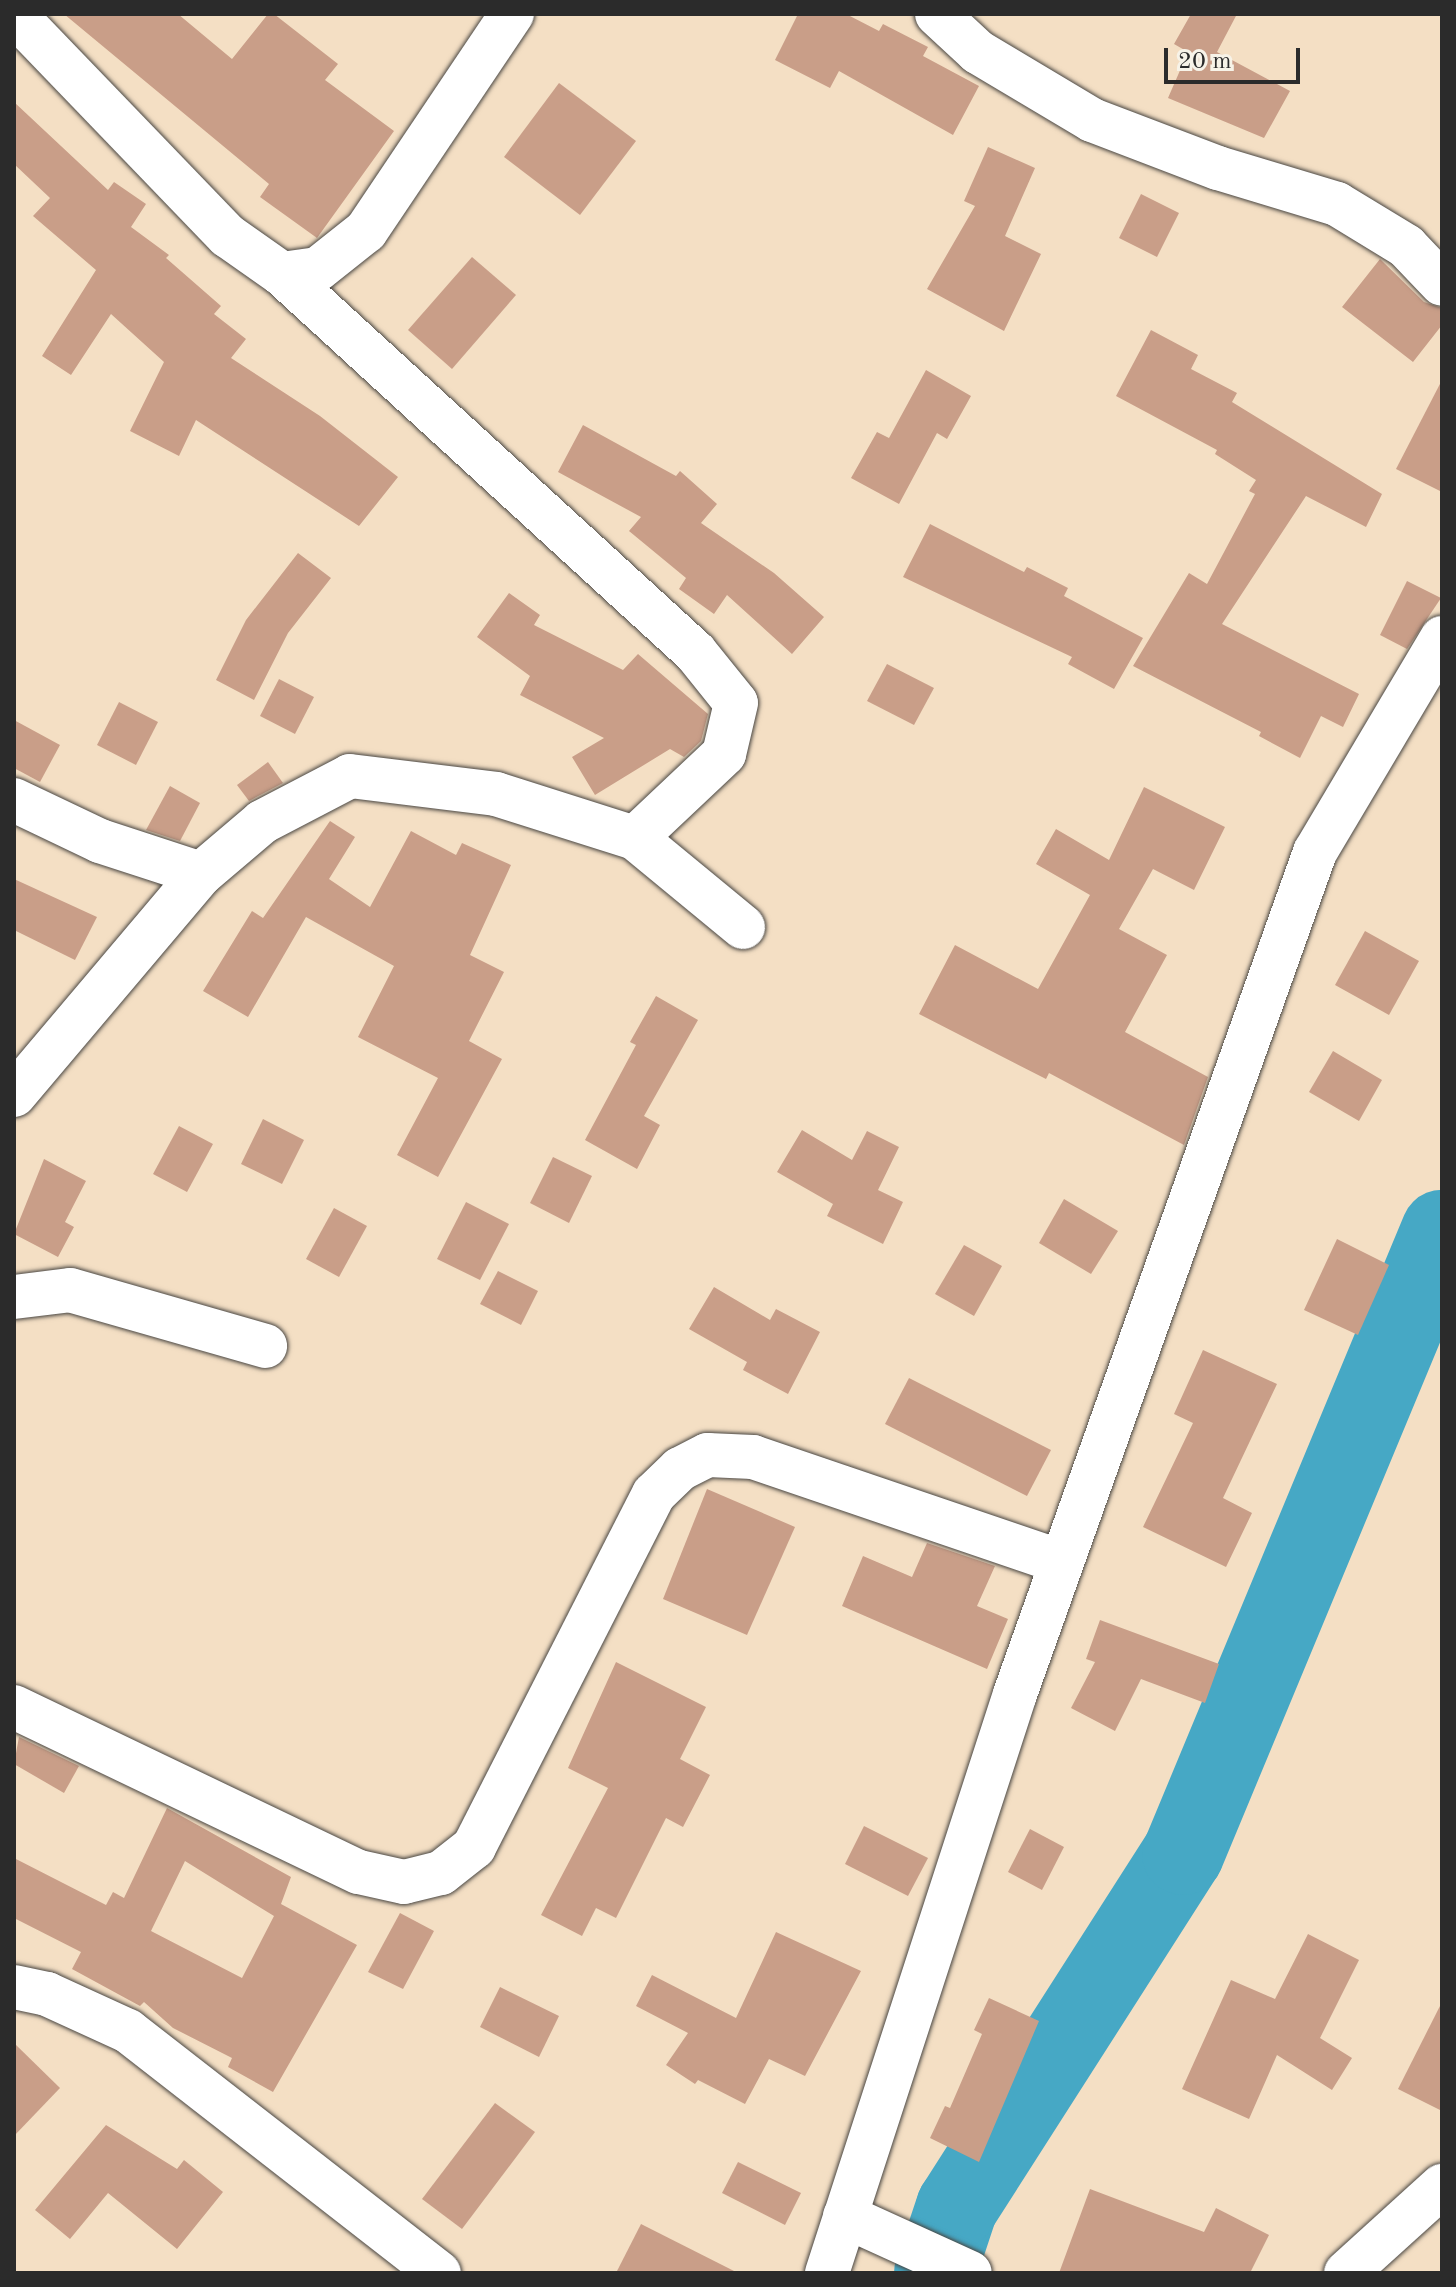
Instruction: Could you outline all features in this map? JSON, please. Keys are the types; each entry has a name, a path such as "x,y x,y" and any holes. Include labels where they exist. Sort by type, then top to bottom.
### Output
{"street":[{"path":"14,14 228,236 282,274 695,652 736,703 724,754 635,838"},
{"path":"282,274 318,269 366,231 512,14"},
{"path":"937,14 978,52 1092,120 1218,168 1337,204 1406,246 1442,284"},
{"path":"827,2273 1062,1562 1315,852 1442,638"},
{"path":"14,1095 201,874 262,822 350,776 496,794 635,838 743,927"},
{"path":"14,800 100,841 201,874"},
{"path":"14,1297 70,1290 265,1346"},
{"path":"14,1707 359,1872 404,1882 441,1873 474,1847 654,1494 680,1469 708,1455 753,1457 1062,1562"},
{"path":"14,1987 47,1994 128,2031 439,2273"},
{"path":"1346,2273 1442,2186"},
{"path":"845,2216 970,2273"}],"building":[{"path":"64,14 178,14 232,59 268,14 274,14 338,64 325,80 394,131 317,238 260,197 269,184"},
{"path":"798,14 846,14 879,31 883,24 928,47 923,56 979,86 953,135 839,71 830,88 775,60"},
{"path":"1191,14 1237,14 1217,52 1290,91 1264,138 1168,98 1188,52 1174,44"},
{"path":"559,83 636,141 580,215 504,157"},
{"path":"14,102 108,190 114,182 146,204 131,227 169,255 166,258 221,306 214,314 246,339 231,358 320,416 398,477 359,526 196,420 179,456 130,431 164,362 111,314 71,375 42,356 96,270 33,216 50,198 14,164"},
{"path":"988,147 1035,168 1005,236 1041,254 1004,331 927,289 975,206 964,201"},
{"path":"1141,194 1179,213 1157,257 1119,238"},
{"path":"472,257 516,295 452,369 408,330"},
{"path":"1380,259 1424,302 1442,308 1442,325 1413,362 1342,307"},
{"path":"1151,330 1198,355 1191,369 1237,393 1232,402 1382,494 1366,527 1306,496 1222,624 1359,694 1343,727 1321,716 1300,758 1259,736 1261,732 1133,666 1189,573 1207,584 1255,494 1249,491 1256,480 1215,454 1217,450 1116,396"},
{"path":"926,370 971,396 947,439 937,433 899,504 851,478 877,432 889,438"},
{"path":"1442,380 1442,492 1396,469"},
{"path":"583,425 676,476 680,471 717,504 701,523 774,573 824,617 792,654 727,595 714,614 679,589 686,578 629,531 641,517 558,472"},
{"path":"930,524 1024,572 1027,567 1068,588 1064,596 1143,638 1114,689 1068,664 1072,657 903,577"},
{"path":"298,553 331,578 288,633 254,700 216,680 246,620"},
{"path":"1407,581 1441,598 1407,649 1380,635"},
{"path":"509,593 540,615 534,625 623,670 638,654 708,714 701,741 684,757 670,749 595,795 572,757 604,738 520,695 530,676 477,637"},
{"path":"887,664 934,688 914,725 867,701"},
{"path":"279,679 314,697 295,734 260,716"},
{"path":"119,702 158,722 136,765 97,745"},
{"path":"14,720 60,745 40,782 14,768"},
{"path":"268,762 283,783 249,801 237,785"},
{"path":"170,786 200,803 180,841 146,830"},
{"path":"1144,787 1225,827 1194,890 1153,869 1119,929 1167,955 1125,1032 1208,1077 1184,1145 1049,1073 1046,1079 919,1014 955,945 1038,989 1090,895 1036,864 1056,829 1109,860"},
{"path":"330,821 355,837 329,879 370,907 411,831 456,855 462,843 511,865 470,955 504,972 469,1041 502,1059 438,1177 397,1155 438,1078 358,1037 394,966 306,917 248,1017 203,991 252,911 263,918"},
{"path":"14,879 97,917 75,960 14,930"},
{"path":"1365,931 1419,961 1389,1015 1335,985"},
{"path":"656,996 698,1020 644,1116 660,1125 637,1169 585,1140 636,1045 630,1042"},
{"path":"1333,1051 1382,1080 1359,1121 1309,1092"},
{"path":"263,1119 304,1140 282,1184 241,1164"},
{"path":"179,1126 213,1144 187,1192 153,1174"},
{"path":"802,1130 852,1160 867,1131 899,1147 878,1190 903,1202 883,1244 827,1216 833,1204 777,1172"},
{"path":"553,1157 592,1176 569,1223 530,1203"},
{"path":"44,1159 86,1181 65,1222 74,1227 58,1257 14,1234"},
{"path":"1064,1199 1118,1231 1091,1274 1039,1243"},
{"path":"466,1202 509,1224 480,1280 437,1259"},
{"path":"334,1208 367,1226 339,1277 306,1259"},
{"path":"1337,1239 1389,1265 1358,1335 1304,1310"},
{"path":"964,1245 1002,1266 974,1316 935,1294"},
{"path":"498,1271 538,1291 521,1325 480,1304"},
{"path":"714,1287 770,1320 776,1309 820,1332 788,1394 743,1370 747,1362 689,1329"},
{"path":"1203,1350 1277,1384 1223,1498 1252,1513 1226,1567 1143,1527 1193,1423 1174,1414"},
{"path":"909,1378 1051,1450 1027,1496 885,1424"},
{"path":"707,1489 795,1527 747,1635 663,1599"},
{"path":"927,1543 995,1566 977,1606 1008,1619 987,1669 842,1606 863,1556 912,1577"},
{"path":"1100,1620 1219,1664 1205,1703 1141,1679 1115,1731 1071,1708 1095,1662 1086,1659"},
{"path":"616,1662 706,1707 680,1759 710,1775 683,1827 666,1818 616,1918 596,1908 582,1936 541,1915 608,1788 568,1768"},
{"path":"19,1737 79,1766 64,1793 14,1764"},
{"path":"167,1808 291,1877 281,1904 357,1945 273,2092 228,2067 232,2058 173,2028 144,2002 140,2006 72,1969 81,1952 14,1918 14,1858 106,1905 113,1892 124,1898","holes":["185,1861 274,1916 242,1978 151,1931"]},
{"path":"864,1826 928,1858 908,1896 845,1864"},
{"path":"1030,1829 1064,1847 1042,1890 1008,1872"},
{"path":"400,1913 434,1931 403,1989 368,1972"},
{"path":"776,1932 861,1971 805,2076 769,2059 745,2104 698,2080 695,2084 666,2065 688,2033 636,2006 652,1975 736,2018"},
{"path":"1308,1934 1359,1960 1320,2038 1352,2058 1332,2090 1277,2055 1249,2119 1182,2089 1231,1980 1275,1999"},
{"path":"500,1987 559,2016 539,2057 480,2027"},
{"path":"989,1998 1039,2021 979,2162 930,2138 945,2106 950,2108 982,2034 974,2030"},
{"path":"1442,2002 1442,2111 1398,2089"},
{"path":"14,2043 60,2088 14,2136"},
{"path":"495,2103 535,2132 462,2229 422,2199"},
{"path":"106,2125 177,2169 184,2160 223,2192 177,2249 108,2193 70,2239 35,2210"},
{"path":"738,2162 801,2193 785,2225 722,2193"},
{"path":"1090,2189 1204,2232 1216,2208 1269,2235 1250,2273 1059,2273"},
{"path":"641,2224 738,2273 616,2273"}],"waterway":[{"path":"935,2273 957,2207 1183,1854 1442,1231"}]}
